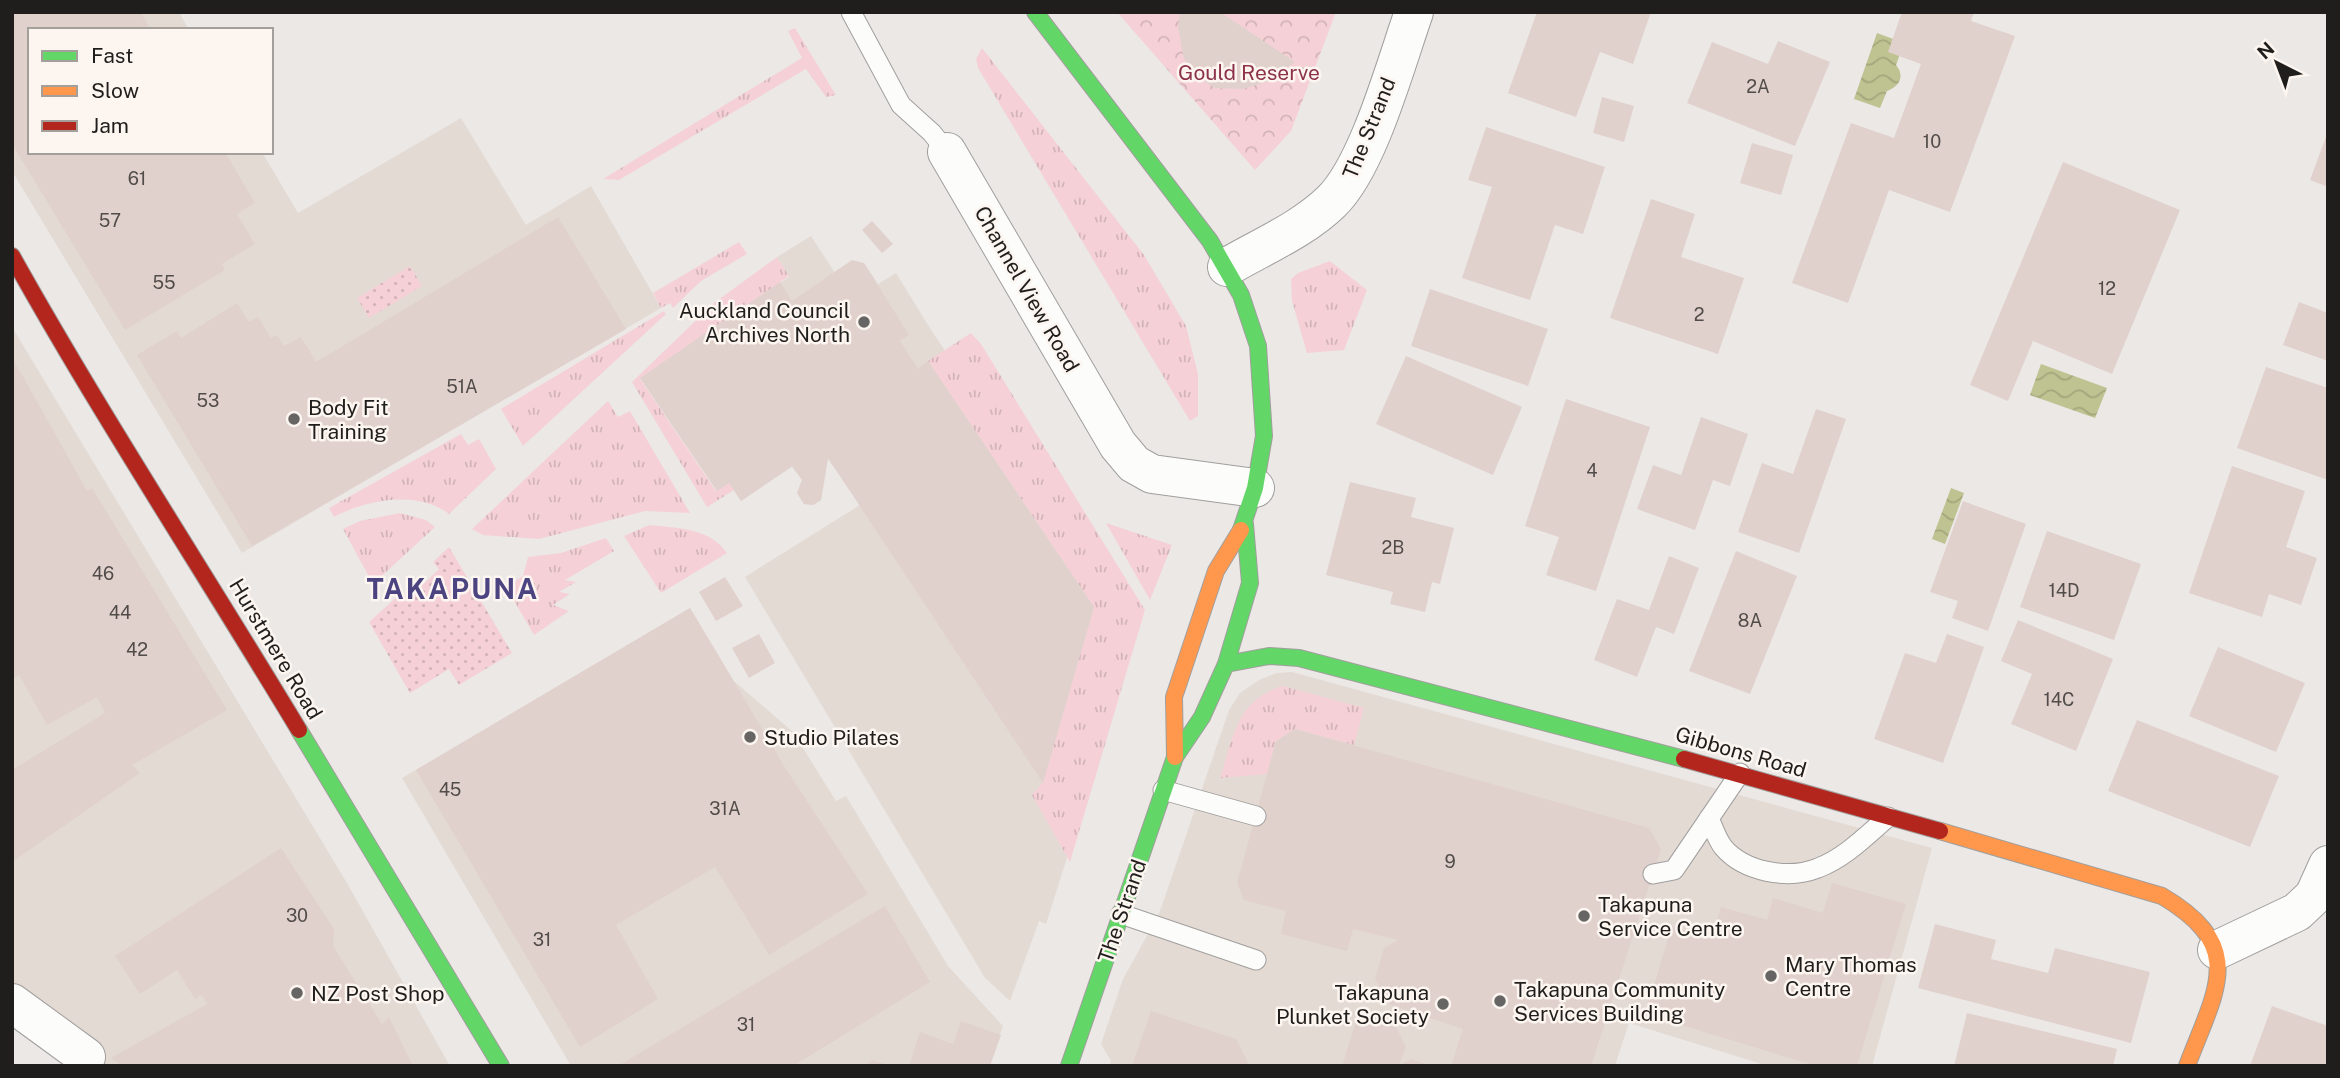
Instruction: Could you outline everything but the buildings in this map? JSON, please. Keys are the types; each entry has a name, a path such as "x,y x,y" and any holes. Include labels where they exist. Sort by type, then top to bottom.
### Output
{"street":[{"name":"The Strand","path":"1035,12 1142,148 1227,267 1241,295 1258,346 1264,436 1250,506 1251,583 1226,664 1202,717 1175,757 1069,1066"},
{"name":"The Strand","path":"1227,267 1315,216 1344,188 1363,153 1414,12"},
{"name":"Channel View Road","path":"947,152 1118,445 1134,464 1250,506"},
{"name":"Hurstmere Road","path":"12,256 77,372 317,756 501,1066"},
{"name":"The Strand","path":"1175,757 1174,697 1216,571 1250,506"},
{"name":"Gibbons Road","path":"1226,664 1269,656 1299,658 1740,773 2162,896 2202,921 2217,950"},
{"path":"2187,1066 2216,978 2217,950 2297,912 2314,896 2328,865"},
{"path":"12,1003 91,1062"}],"lane":[{"name":"Channel View Road","path":"851,12 901,105 932,133 947,152"},
{"path":"1653,874 1674,870 1740,773"},
{"path":"1163,790 1255,816"},
{"path":"1709,818 1721,846 1736,860 1760,870 1787,874 1818,869 1846,852 1888,817"},
{"path":"1121,914 1256,960"}],"shaded area":[{"path":"12,12 179,12 188,28 28,28 28,154 263,154 298,213 461,118 526,225 591,186 661,308 242,553 12,171"},
{"path":"811,236 835,273 864,263 878,284 896,273 933,333 1130,623 1097,763 1046,924 1039,921 1010,1001 985,978 745,577 860,505 828,459 821,500 813,505 804,504 797,493 802,480 792,467 741,501 734,490 717,491 640,378 789,277 777,257"},
{"path":"12,327 347,883 450,1066 71,1066 12,1022"},
{"path":"690,608 734,681 793,732 836,801 846,796 948,966 1003,1026 989,1066 571,1066 402,778"},
{"path":"1292,672 1932,848 1872,1066 1768,1066 1629,1023 1615,1066 1109,1066 1111,1061 1101,1044 1123,979 1159,914 1229,710 1240,693 1259,680 1277,673"}],"green space":[{"name":"Gould Reserve","path":"1117,12 1336,12 1291,131 1255,170"},
{"path":"795,28 836,95 826,97 806,69 619,180 603,179 802,58 788,31"},
{"path":"982,48 1144,255 1186,326 1198,374 1198,416 1190,421 978,68 976,59"},
{"path":"739,242 747,254 701,281 673,308 670,303 661,308 653,293"},
{"path":"777,257 789,276 640,379 716,491 729,483 734,490 707,507 632,382 714,303"},
{"path":"1330,261 1367,290 1344,350 1307,353 1292,301 1291,279 1298,273"},
{"path":"410,266 422,286 369,318 357,298"},
{"path":"664,311 666,314 523,446 501,409"},
{"path":"971,333 981,344 1145,610 1070,862 1032,795 1043,782 1094,607 928,361"},
{"path":"608,401 618,417 630,411 690,513 645,511 539,539 483,535 472,529"},
{"path":"461,434 468,445 479,439 496,469 449,514 437,506 423,502 392,500 362,506 334,517 329,508"},
{"path":"400,513 426,520 435,527 373,584 343,529 360,521"},
{"path":"1106,523 1172,545 1150,600"},
{"path":"649,525 702,534 712,538 727,553 661,593 624,536"},
{"path":"606,538 614,551 565,580 576,582 559,592 570,594 553,605 569,611 534,635 506,587 523,576 528,557 561,553"},
{"path":"449,547 512,653 459,685 449,669 410,693 369,622 400,594 407,600 439,569 433,562"},
{"path":"1283,686 1364,708 1354,745 1295,729 1276,741 1267,774 1220,778 1234,734 1246,710 1267,692"}],"water":[{"path":"1877,33 1904,43 1896,65 1900,80 1887,91 1880,108 1854,99"},
{"path":"2041,364 2107,388 2095,418 2030,395"},
{"path":"1951,488 1964,493 1945,544 1932,539"}],"traffic: fast":[{"path":"1035,12 1210,241 1241,295 1258,346 1264,436 1255,488 1241,530"},
{"path":"1069,1066 1175,757 1202,717 1226,664 1250,583 1245,524"},
{"path":"1226,664 1269,656 1299,658 1684,759"},
{"path":"299,730 501,1066"}],"traffic: slow":[{"path":"1175,757 1174,697 1216,571 1241,530"},
{"path":"1940,831 2162,896 2189,915 2206,933 2215,952 2218,971 2215,992 2187,1066"}],"traffic: jam":[{"path":"12,256 117,435 299,730"},
{"path":"1684,759 1940,831"}],"place":[{"name":"Auckland Council Archives North","path":"864,322"},
{"name":"Body Fit Training","path":"294,419"},
{"name":"Studio Pilates","path":"750,737"},
{"name":"Takapuna Service Centre","path":"1584,916"},
{"name":"Mary Thomas Centre","path":"1771,976"},
{"name":"NZ Post Shop","path":"297,993"},
{"name":"Takapuna Community Services Building","path":"1500,1001"},
{"name":"Takapuna Plunket Society","path":"1443,1004"}],"district":[{"name":"TAKAPUNA","path":"453,588"}]}
